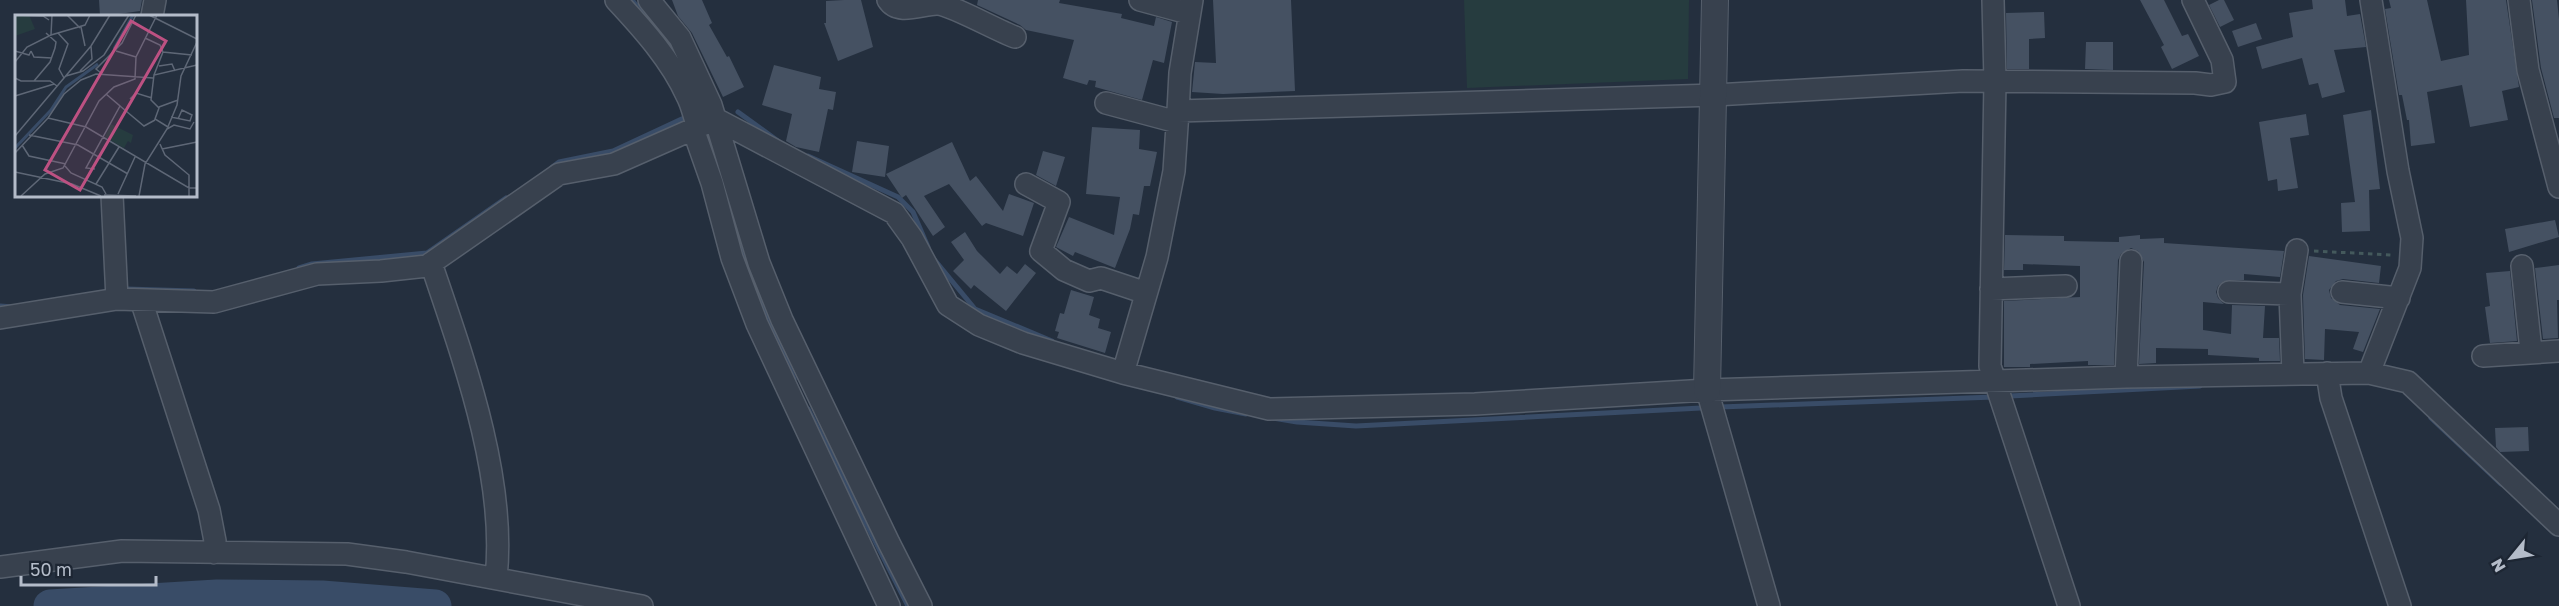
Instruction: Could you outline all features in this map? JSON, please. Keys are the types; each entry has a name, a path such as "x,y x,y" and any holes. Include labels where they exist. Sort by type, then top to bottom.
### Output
{"street":[{"path":"152,15 155,0"},
{"path":"616,0 646,35 672,71 702,125 778,311 921,606"},
{"path":"649,0 680,38 702,125 712,183 732,258 757,324 889,606"},
{"path":"888,0 892,5 902,9 939,4 1016,38"},
{"path":"1123,373 1157,257 1174,171 1180,73 1190,6 1140,0"},
{"path":"1715,0 1715,94 1707,390 1769,606"},
{"path":"1993,0 1995,81 1990,366 2069,606"},
{"path":"1106,103 1178,117 1963,81 2211,85 2225,81 2222,60 2193,0"},
{"path":"2369,373 2410,268 2412,238 2396,160 2371,0"},
{"path":"2519,0 2524,52 2552,142 2559,187"},
{"path":"0,318 117,297 214,302 317,274 381,271 426,265 559,174 614,164 702,125 894,213 912,237 948,305 971,320 1023,343 1123,373 1269,409 1475,404 1707,390 2126,377 2369,373 2408,382 2559,525"},
{"path":"1026,184 1059,202 1041,252 1064,270 1089,281 1101,278 1146,293"},
{"path":"112,196 117,297"},
{"path":"2293,374 2290,294 2297,250"},
{"path":"2126,377 2131,261"},
{"path":"426,265 480,476 490,577"},
{"path":"2522,266 2531,351"},
{"path":"1991,290 2066,286"},
{"path":"2229,292 2290,294"},
{"path":"2342,292 2399,298"},
{"path":"141,300 209,510 215,541 214,553"},
{"path":"2482,356 2531,351 2559,351"},
{"path":"2327,373 2331,398 2400,606"},
{"path":"0,567 122,551 346,554 490,577 642,606"}],"path":[{"path":"2297,250 2411,256"}],"green space":[{"path":"1464,0 1689,0 1688,79 1467,88"}],"building":[{"path":"99,0 142,0 140,11 100,15"},
{"path":"672,0 702,0 712,23 709,25 727,57 729,56 744,87 723,97 692,33 678,16"},
{"path":"861,0 873,47 838,61 824,23 826,23 826,1"},
{"path":"978,0 1060,0 1059,3 1122,14 1121,18 1154,26 1156,17 1172,22 1164,63 1153,60 1142,100 1095,87 1096,81 1089,80 1087,85 1063,78 1074,40 1026,30 977,5"},
{"path":"1213,0 1291,0 1295,91 1223,94 1192,92 1195,62 1216,63"},
{"path":"2140,0 2164,0 2182,36 2188,34 2199,56 2172,69 2161,47 2164,45"},
{"path":"2224,0 2234,20 2220,27 2209,5"},
{"path":"2312,0 2345,0 2347,16 2360,14 2366,47 2334,50 2345,92 2322,98 2318,83 2309,85 2302,58 2262,69 2256,47 2293,37 2289,13 2313,9"},
{"path":"2389,0 2427,0 2441,61 2469,55 2466,0 2506,0 2519,87 2502,91 2508,120 2470,127 2462,85 2427,92 2435,143 2411,146 2409,120 2407,120 2402,95 2399,95 2385,9 2391,8"},
{"path":"2532,0 2557,0 2559,118 2554,118 2541,68"},
{"path":"2044,12 2045,38 2029,39 2029,69 2007,69 2006,13"},
{"path":"2256,23 2262,39 2238,47 2232,31"},
{"path":"2086,42 2113,42 2113,70 2085,69"},
{"path":"774,65 821,77 819,89 836,92 833,110 828,109 819,152 796,147 786,141 792,114 762,105"},
{"path":"2371,110 2380,189 2369,190 2370,231 2342,232 2341,203 2355,202 2343,115"},
{"path":"2306,114 2309,135 2290,138 2298,188 2278,191 2277,179 2268,181 2259,122"},
{"path":"1092,127 1140,130 1139,149 1157,152 1150,186 1144,186 1139,215 1133,214 1130,229 1115,268 1075,252 1073,256 1056,247 1069,217 1114,235 1120,197 1086,194"},
{"path":"857,141 889,146 885,177 852,172"},
{"path":"952,142 970,181 976,176 1003,211 1009,194 1034,203 1023,236 986,223 982,226 949,184 924,196 945,227 933,236 906,195 902,198 886,174"},
{"path":"1043,151 1065,157 1056,186 1036,175"},
{"path":"2555,220 2559,237 2509,252 2505,229"},
{"path":"965,232 977,251 1000,274 1007,266 1017,274 1025,264 1036,273 1006,311 974,285 971,289 953,271 964,260 951,242"},
{"path":"2005,235 2064,236 2064,241 2119,242 2119,237 2140,235 2140,239 2164,238 2164,243 2284,251 2280,277 2244,274 2244,280 2224,281 2218,286 2216,292 2218,298 2224,304 2203,302 2203,330 2231,334 2232,305 2265,306 2263,338 2279,338 2280,361 2208,355 2208,349 2156,348 2156,363 2139,364 2144,262 2138,251 2131,248 2121,254 2118,260 2114,365 2088,365 2088,361 2030,364 2030,367 2004,367 2004,301 2080,297 2080,266 2023,264 2023,270 2004,270"},
{"path":"2309,256 2381,266 2379,283 2343,279 2336,281 2329,290 2331,298 2340,305 2380,309 2363,352 2353,349 2359,332 2325,329 2324,360 2305,359 2303,295"},
{"path":"2559,265 2558,338 2543,339 2535,268"},
{"path":"2510,271 2517,341 2490,343 2485,307 2490,306 2486,273"},
{"path":"1071,290 1094,297 1089,315 1100,319 1098,328 1111,332 1105,353 1057,338 1059,332 1055,331 1060,313 1064,314"},
{"path":"2528,427 2529,451 2500,452 2496,447 2495,428"}],"waterway":[{"path":"632,0 677,58"},
{"path":"738,112 778,141"},
{"path":"551,168 559,162 613,151 686,117"},
{"path":"709,137 746,265 794,379"},
{"path":"808,156 898,197 913,212 928,247"},
{"path":"299,268 312,264 427,253 506,198"},
{"path":"933,258 975,309 1052,341"},
{"path":"126,289 194,291"},
{"path":"0,306 13,307"},
{"path":"2010,396 2200,386"},
{"path":"1177,397 1246,414"},
{"path":"1720,407 1994,397"},
{"path":"1273,418 1356,426 1701,408"},
{"path":"808,409 908,606"},
{"path":"2431,418 2501,484"},
{"path":"50,606 217,596 322,597 435,606"}]}
